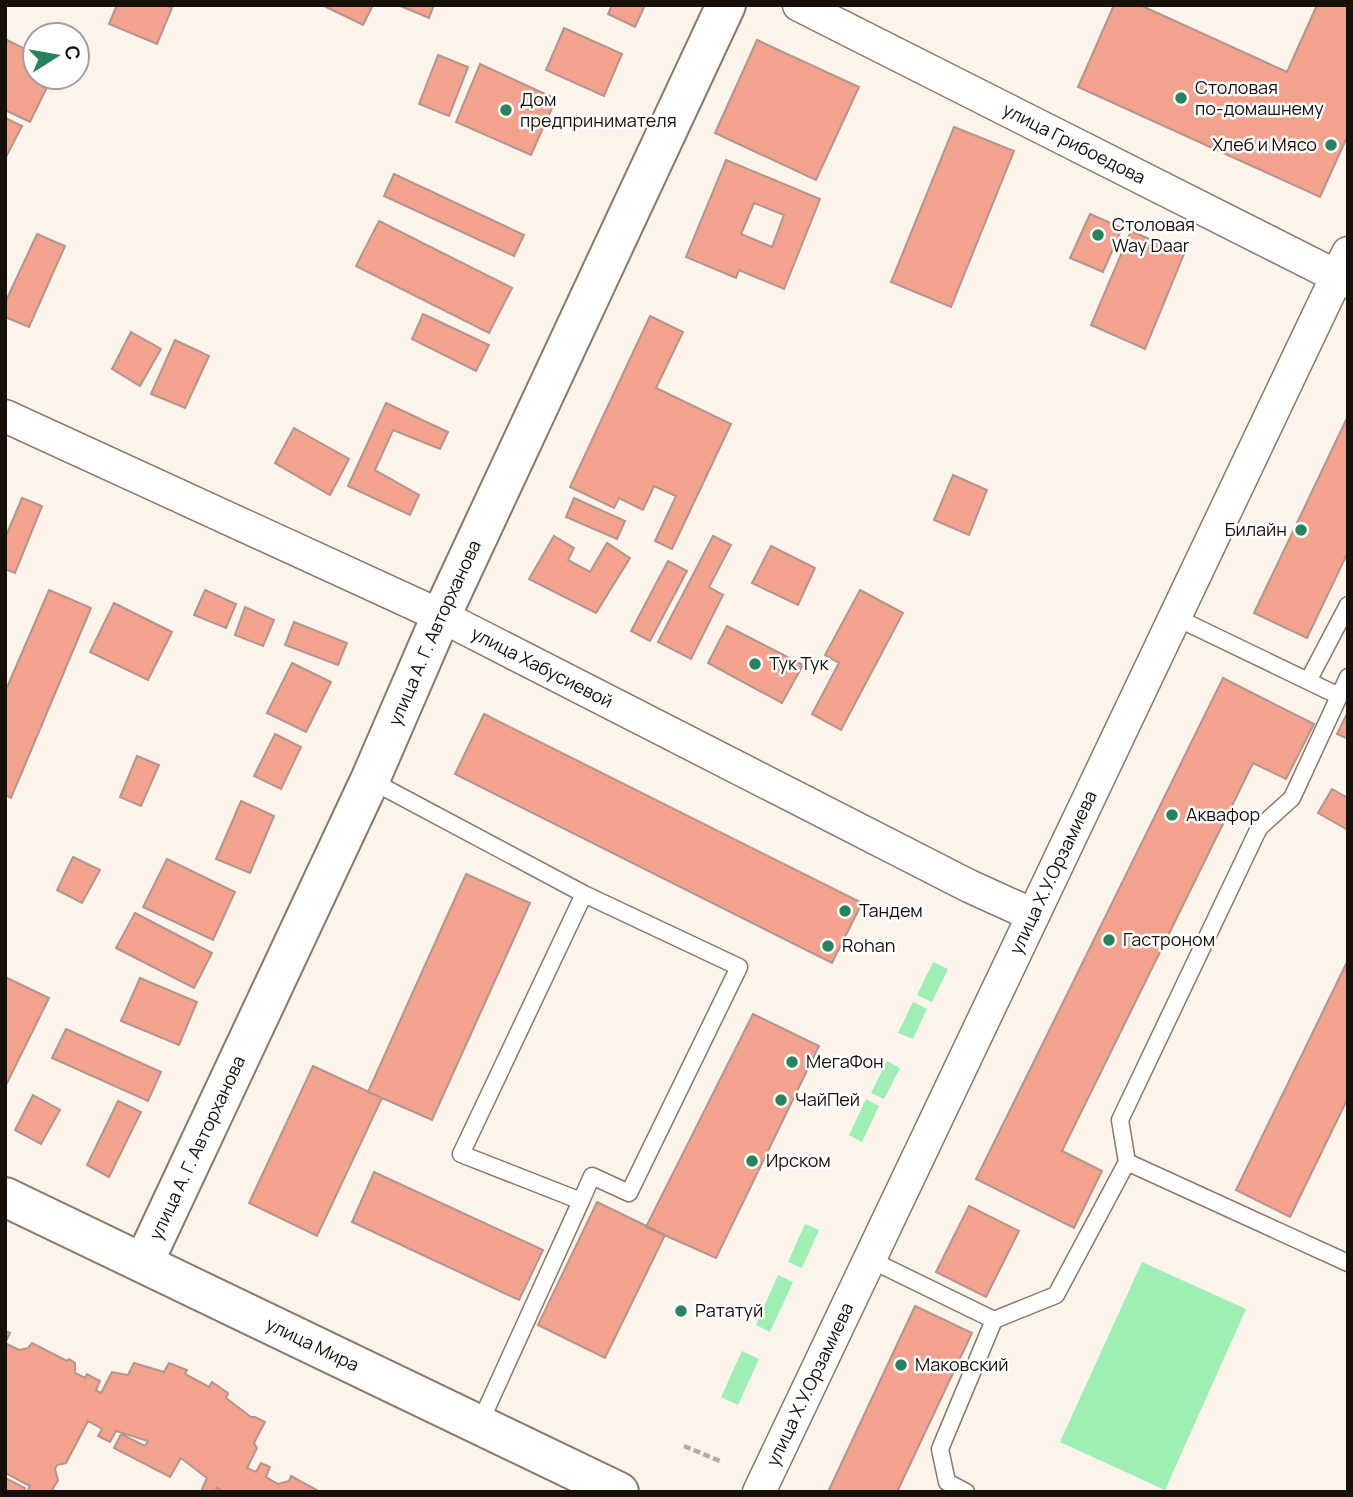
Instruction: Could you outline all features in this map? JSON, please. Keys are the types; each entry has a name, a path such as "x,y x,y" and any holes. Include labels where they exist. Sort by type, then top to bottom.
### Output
{"street":[{"name":"улица А. Г. Авторханова","path":"144,1262 370,780 441,616 726,5"},
{"name":"улица Грибоедова","path":"799,5 1344,271"},
{"name":"улица Х.У.Орзамиева","path":"759,1492 1175,617 1344,271"},
{"name":"улица Хабусиевой","path":"5,416 441,616 969,886 1033,915"},
{"name":"улица Мира","path":"5,1197 619,1492"}],"lane":[{"path":"1308,681 1342,629 1348,605"},
{"path":"1175,617 1339,696"},
{"path":"965,1492 947,1482 940,1449 994,1320 1056,1294 1127,1162 1120,1120 1259,828 1292,798 1348,677"},
{"path":"370,780 584,894 739,967 629,1194 592,1175 479,1426"},
{"path":"581,1201 461,1154 584,894"},
{"path":"1127,1162 1348,1264"},
{"path":"869,1259 994,1320"}],"path":[{"path":"684,1446 720,1461"}],"green space":[{"path":"933,962 948,969 932,1002 917,995"},
{"path":"913,1002 927,1009 913,1039 898,1033"},
{"path":"887,1061 900,1068 884,1099 871,1093"},
{"path":"866,1099 879,1106 862,1142 849,1135"},
{"path":"805,1224 819,1230 802,1268 788,1262"},
{"path":"1142,1262 1246,1309 1165,1490 1060,1442"},
{"path":"778,1275 793,1282 770,1332 756,1325"},
{"path":"742,1351 759,1359 738,1405 721,1397"}],"building":[{"path":"117,5 166,5 172,8 157,44 109,24"},
{"path":"322,5 373,5 363,25"},
{"path":"398,5 434,5 429,18"},
{"path":"612,5 645,5 635,27 608,14"},
{"path":"1114,5 1140,5 1287,72 1317,5 1348,5 1348,135 1320,197 1078,87"},
{"path":"564,28 622,54 604,96 546,70"},
{"path":"5,39 21,47 21,91 45,91 30,122 5,110"},
{"path":"757,40 859,87 816,180 715,133"},
{"path":"438,55 468,67 449,116 419,104"},
{"name":"Дом предпринимателя","path":"480,64 556,99 531,155 456,122"},
{"path":"5,118 22,126 5,159"},
{"path":"954,127 1014,151 951,307 891,282"},
{"path":"726,160 820,199 784,289 739,270 736,278 686,257","holes":["754,203 784,215 772,247 741,234"]},
{"path":"394,174 524,235 514,256 384,196"},
{"path":"1090,214 1122,228 1103,272 1070,258"},
{"path":"379,221 512,288 489,333 356,266"},
{"path":"1131,231 1184,254 1145,349 1091,325"},
{"path":"37,234 65,246 29,327 5,317 5,303"},
{"path":"423,314 489,345 476,371 412,339"},
{"path":"650,316 683,332 656,388 731,424 672,549 655,541 676,496 654,486 643,510 619,498 614,508 570,487"},
{"path":"131,332 161,349 140,386 112,369"},
{"path":"175,340 209,356 185,408 151,394"},
{"path":"386,403 448,432 440,449 393,430 375,470 419,495 410,515 348,486"},
{"path":"1348,416 1348,552 1307,638 1254,613"},
{"path":"294,428 349,459 330,495 275,463"},
{"path":"953,475 987,490 969,535 934,520"},
{"path":"22,498 42,506 15,573 5,569 5,538"},
{"path":"574,498 625,521 617,539 566,517"},
{"path":"554,536 574,548 568,560 590,572 607,543 630,558 596,613 529,579"},
{"path":"713,536 731,545 709,587 723,595 691,659 658,642"},
{"path":"771,546 815,568 798,605 752,583"},
{"path":"668,561 687,571 650,641 631,631"},
{"path":"49,590 91,608 11,798 5,795 5,692"},
{"path":"205,590 236,604 226,628 194,615"},
{"path":"860,590 903,613 841,730 812,714 839,663 825,655"},
{"path":"114,603 172,632 148,680 90,652"},
{"path":"245,607 274,620 263,646 235,635"},
{"path":"294,622 347,643 338,665 285,645"},
{"name":"Тук Тук","path":"727,626 803,665 782,703 708,663"},
{"path":"292,663 331,682 306,732 267,713"},
{"path":"1223,678 1314,724 1286,779 1253,763 1062,1151 1102,1171 1074,1228 976,1179"},
{"path":"1348,712 1348,739 1337,734"},
{"path":"484,714 862,903 832,963 455,774"},
{"path":"275,734 301,747 281,789 254,776"},
{"path":"137,756 159,765 141,806 120,797"},
{"path":"1332,789 1348,798 1348,830 1318,813"},
{"path":"241,801 274,816 250,873 216,859"},
{"path":"73,857 100,870 82,903 57,890"},
{"path":"167,859 235,892 213,940 143,907"},
{"path":"466,874 530,903 432,1120 368,1092"},
{"path":"135,913 212,953 194,988 116,948"},
{"path":"1348,960 1348,1098 1290,1217 1236,1190"},
{"path":"5,977 49,998 5,1087"},
{"path":"140,978 197,1002 179,1045 121,1021"},
{"path":"753,1014 819,1046 716,1258 646,1227"},
{"path":"66,1029 161,1072 148,1101 52,1058"},
{"path":"313,1066 382,1098 317,1236 249,1203"},
{"path":"33,1095 60,1110 41,1144 15,1130"},
{"path":"118,1101 141,1112 109,1177 87,1165"},
{"path":"374,1172 543,1250 519,1300 352,1222"},
{"path":"597,1202 665,1235 605,1358 538,1325"},
{"path":"969,1206 1019,1231 986,1297 936,1272"},
{"path":"915,1306 972,1333 897,1492 828,1492"},
{"path":"5,1343 19,1350 28,1348 32,1343 67,1361 69,1359 75,1363 75,1373 85,1378 87,1374 100,1381 96,1390 101,1393 112,1372 128,1375 134,1363 164,1372 169,1363 187,1370 185,1374 209,1387 212,1382 228,1393 226,1398 251,1417 265,1422 254,1443 257,1448 247,1468 256,1472 261,1463 270,1467 266,1477 278,1484 289,1481 291,1476 320,1492 224,1492 217,1488 215,1492 206,1492 202,1489 207,1478 181,1458 170,1477 114,1448 121,1434 145,1446 148,1441 116,1431 110,1442 98,1436 102,1429 88,1421 66,1463 57,1465 55,1469 58,1480 51,1492 27,1492 30,1486 5,1473"},
{"path":"5,1478 25,1488 24,1492 5,1492"}],"place":[{"name":"Столовая по-домашнему","path":"1181,98"},
{"name":"Дом предпринимателя","path":"506,110"},
{"name":"Хлеб и Мясо","path":"1331,145"},
{"name":"Столовая Way Daar","path":"1098,235"},
{"name":"Билайн","path":"1301,530"},
{"name":"Тук Тук","path":"755,664"},
{"name":"Аквафор","path":"1172,815"},
{"name":"Тандем","path":"845,911"},
{"name":"Гастроном","path":"1109,940"},
{"name":"Rohan","path":"828,946"},
{"name":"МегаФон","path":"792,1062"},
{"name":"ЧайПей","path":"781,1100"},
{"name":"Ирском","path":"752,1161"},
{"name":"Рататуй","path":"681,1311"},
{"name":"Маковский","path":"901,1365"}]}
